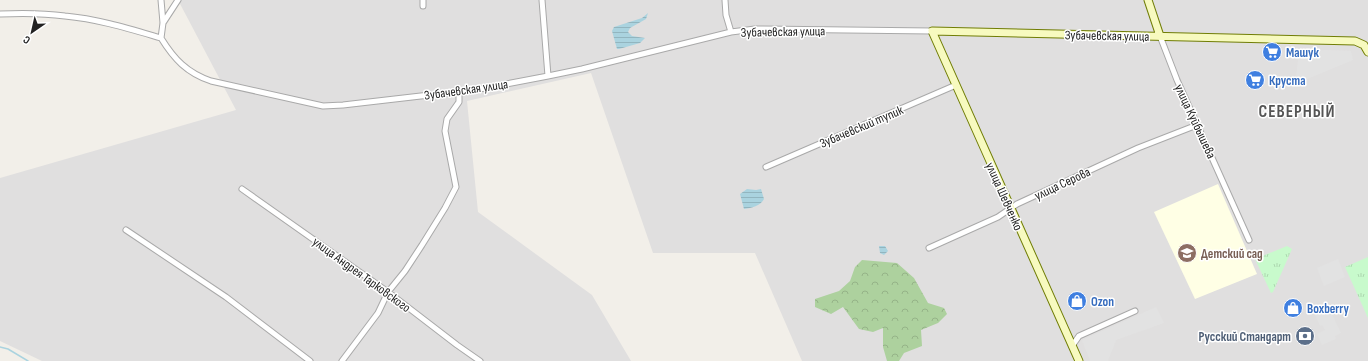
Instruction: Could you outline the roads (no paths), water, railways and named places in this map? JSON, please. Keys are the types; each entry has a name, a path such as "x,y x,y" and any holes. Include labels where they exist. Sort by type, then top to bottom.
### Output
{"street":[{"path":"0,14 23,13 66,16 116,25 161,38 161,0"},
{"path":"162,23 178,0"},
{"path":"542,0 548,76"},
{"path":"725,0 726,15 731,32"},
{"name":"улица Куйбышева","path":"1148,0 1177,80 1249,240"},
{"name":"Зубачевская улица","path":"161,38 170,52 184,67 202,78 323,106 459,93 582,69 731,32 755,29 932,31 1355,41 1364,45 1368,52"},
{"name":"улица Шевченко","path":"932,31 1079,361"},
{"name":"Зубачевский тупик","path":"766,166 956,85"},
{"path":"342,361 378,313 388,292 405,271 445,208 456,187 445,131 447,119 459,102 459,93"},
{"name":"улица Серова","path":"929,248 998,217 1017,204 1138,148 1197,125"},
{"name":"улица Андрея Тарковского","path":"242,189 388,292 480,361"},
{"path":"126,230 226,297 310,361"},
{"path":"1072,346 1079,336 1135,311"}],"water":[{"path":"648,13 646,19 630,28 628,32 632,36 645,38 640,43 617,49 612,31 614,27 642,18"},
{"path":"747,189 761,189 764,199 756,206 744,209 740,194"},
{"path":"879,246 885,246 888,251 884,255 880,253"}],"waterway":[{"path":"0,347 8,349 28,361"}],"place":[{"name":"Машук","path":"1272,52"},
{"name":"Круста","path":"1255,80"},
{"name":"Детский сад","path":"1187,253"},
{"name":"Ozon","path":"1077,301"},
{"name":"Boxberry","path":"1293,308"},
{"name":"Русский Стандарт","path":"1305,336"}],"district":[{"name":"СЕВЕРНЫЙ","path":"1297,111"}]}
